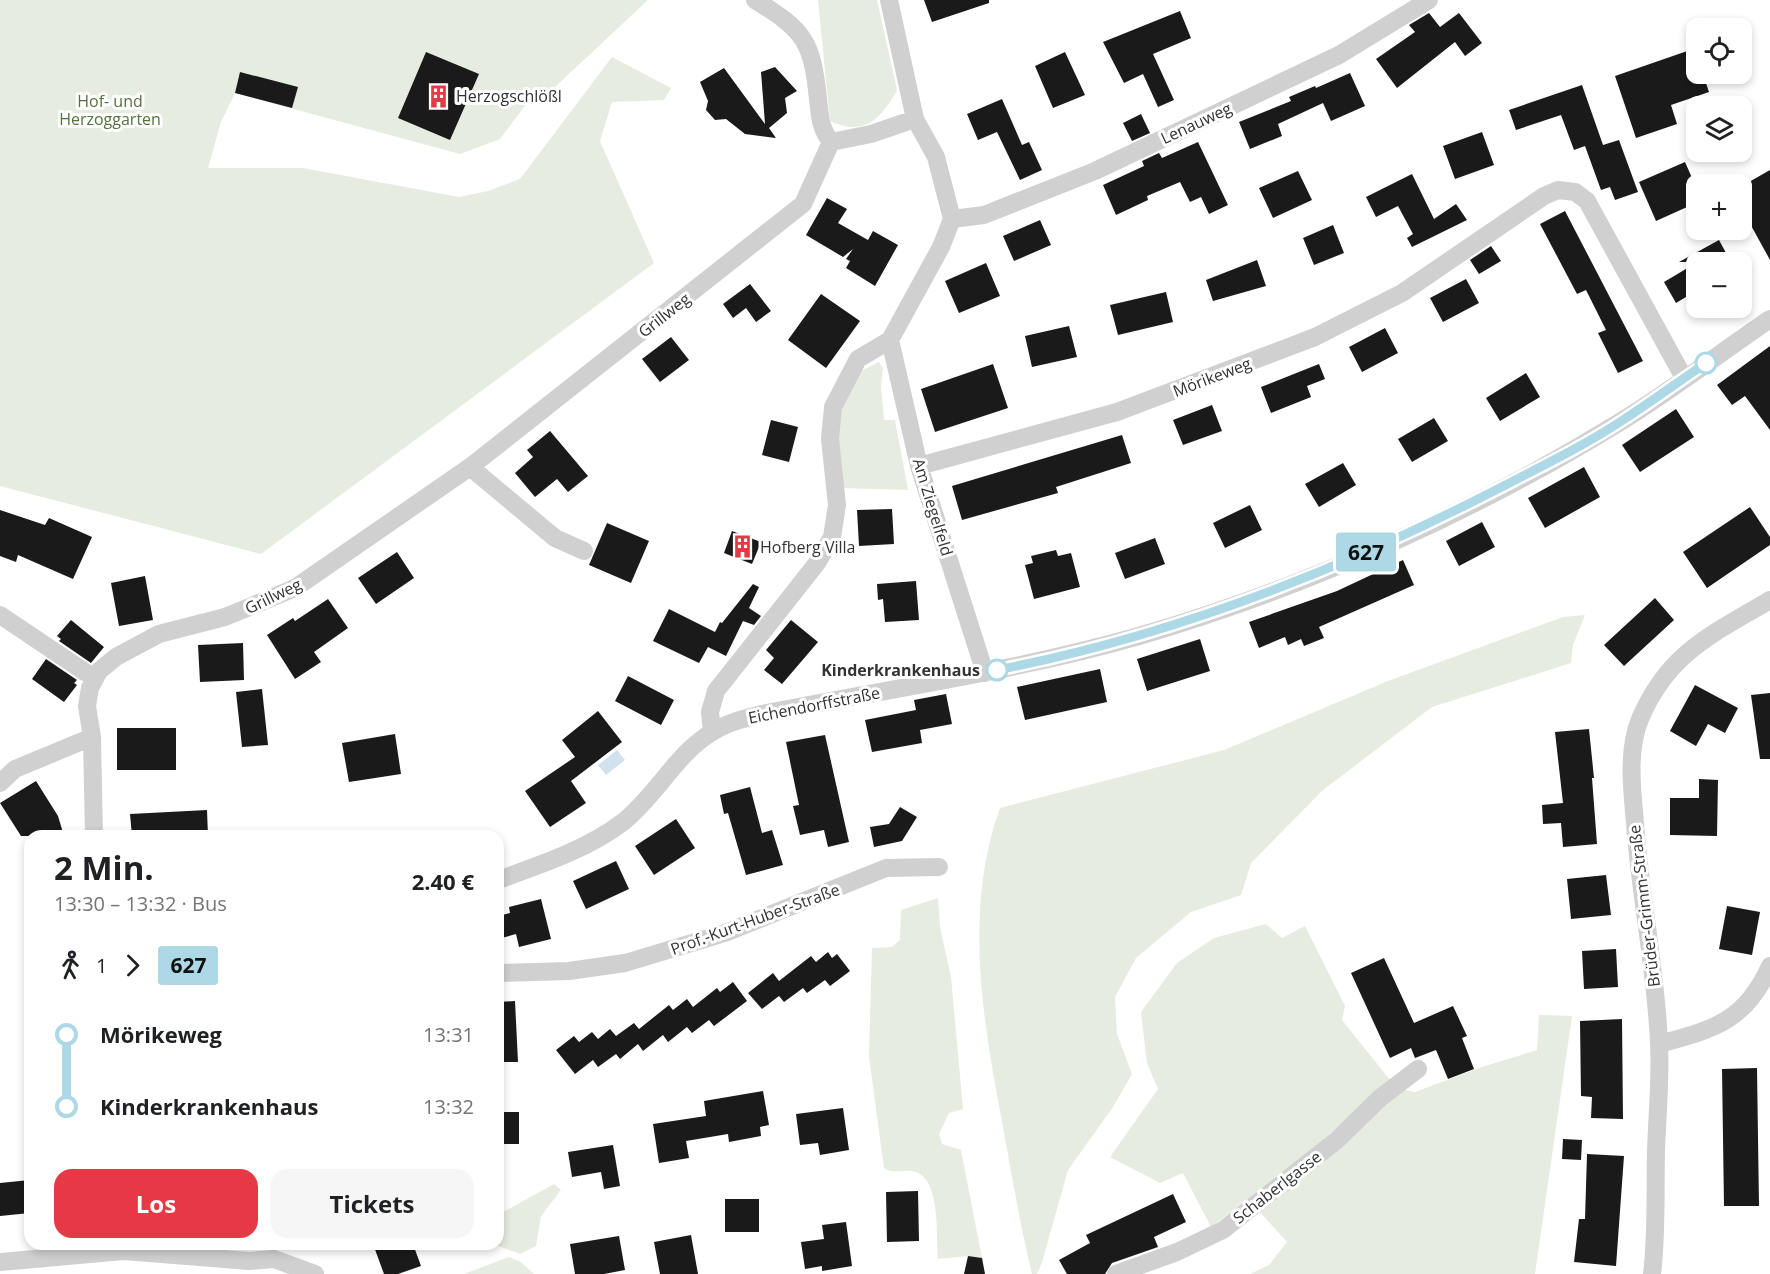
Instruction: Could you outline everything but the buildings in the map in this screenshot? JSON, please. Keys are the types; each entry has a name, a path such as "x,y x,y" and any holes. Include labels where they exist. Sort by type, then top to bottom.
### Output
{"street":[{"path":"755,0 783,17 806,41 814,66 821,129 831,142 871,134 915,118"},
{"path":"712,732 710,711 716,691 817,563 832,537 837,505 830,439 833,407 858,359 890,340 941,247 952,219 936,157 915,118 890,0"},
{"name":"Lenauweg","path":"952,219 984,215 1095,171 1339,55 1429,0"},
{"name":"Grillweg","path":"94,678 116,657 151,638 225,617 296,588 471,467 804,204 831,142"},
{"name":"Mörikeweg","path":"920,466 1117,412 1315,337 1402,294 1530,203 1558,190 1575,192 1587,201 1684,378"},
{"name":"Eichendorffstraße","path":"504,878 535,867 622,823 650,797 689,751 712,732 762,714 1034,663 1139,636 1273,592 1446,516 1502,487 1622,421 1770,319"},
{"name":"Am Ziegelfeld","path":"890,340 920,466 985,673"},
{"path":"471,467 555,538 584,551"},
{"name":"Brüder-Grimm-Straße","path":"1652,1274 1659,1044 1653,973 1639,883 1632,794 1632,747 1639,721 1652,696 1664,676 1679,659 1692,647 1770,600"},
{"path":"0,615 94,678 87,706 92,737 94,830"},
{"path":"0,783 15,769 92,737"},
{"name":"Prof.-Kurt-Huber-Straße","path":"504,973 569,970 625,963 725,933 886,868 939,867"},
{"path":"1659,1044 1712,1030 1731,1017 1751,998 1770,966"},
{"name":"Schaberlgasse","path":"1116,1274 1177,1252 1223,1230 1337,1140 1380,1098 1418,1069"},
{"path":"0,1262 98,1250"},
{"path":"148,1250 249,1262 270,1251 315,1274"}],"green space":[{"name":"Hof- und Herzoggarten","path":"0,0 648,0 540,101 530,99 500,139 460,154 235,93 221,122 208,168 303,168 459,197 488,191 520,179 612,57 671,88 664,100 612,102 600,141 654,263 261,554 0,486"},
{"path":"818,0 877,0 897,90 878,117 862,126 853,127 830,121"},
{"path":"879,362 883,368 881,387 884,420 895,420 908,490 841,488 838,464 840,409 861,371"},
{"path":"1585,615 1573,645 1571,663 1432,707 1323,790 1251,863 1241,895 1191,912 1136,958 1115,997 1117,1034 1132,1074 1113,1107 1068,1170 1042,1262 1037,1274 1032,1274 989,1047 980,967 979,927 982,887 989,847 1000,808 1224,750 1388,681 1563,617"},
{"path":"938,898 940,927 951,977 963,1109 949,1113 939,1134 942,1144 961,1150 982,1258 968,1256 938,1259 936,1211 930,1186 924,1177 916,1172 892,1171 884,1168 869,1057 872,948 892,947 900,940 901,910"},
{"path":"1266,924 1282,938 1305,926 1345,1006 1342,1020 1390,1080 1316,1146 1211,1227 1183,1173 1160,1183 1110,1157 1158,1089 1147,1063 1141,1012 1177,963 1214,938"},
{"path":"1539,1015 1572,1016 1535,1274 1250,1274 1269,1265 1287,1242 1257,1209 1400,1089 1415,1092 1482,1067 1537,1050"},
{"path":"554,1184 561,1190 541,1216 536,1246 520,1254 504,1248 504,1212"},
{"path":"509,1257 521,1262 534,1274 464,1274"}],"water":[{"path":"617,750 625,760 606,775 598,765"}],"bus line":[{"name":"627","path":"997,670 1034,663 1139,636 1273,592 1349,560 1446,516 1556,458 1622,421 1706,363"}],"place":[{"name":"Herzogschlößl","path":"438,96"},
{"name":"Hofberg Villa","path":"742,547"},
{"name":"Kinderkrankenhaus","path":"997,670"}]}
